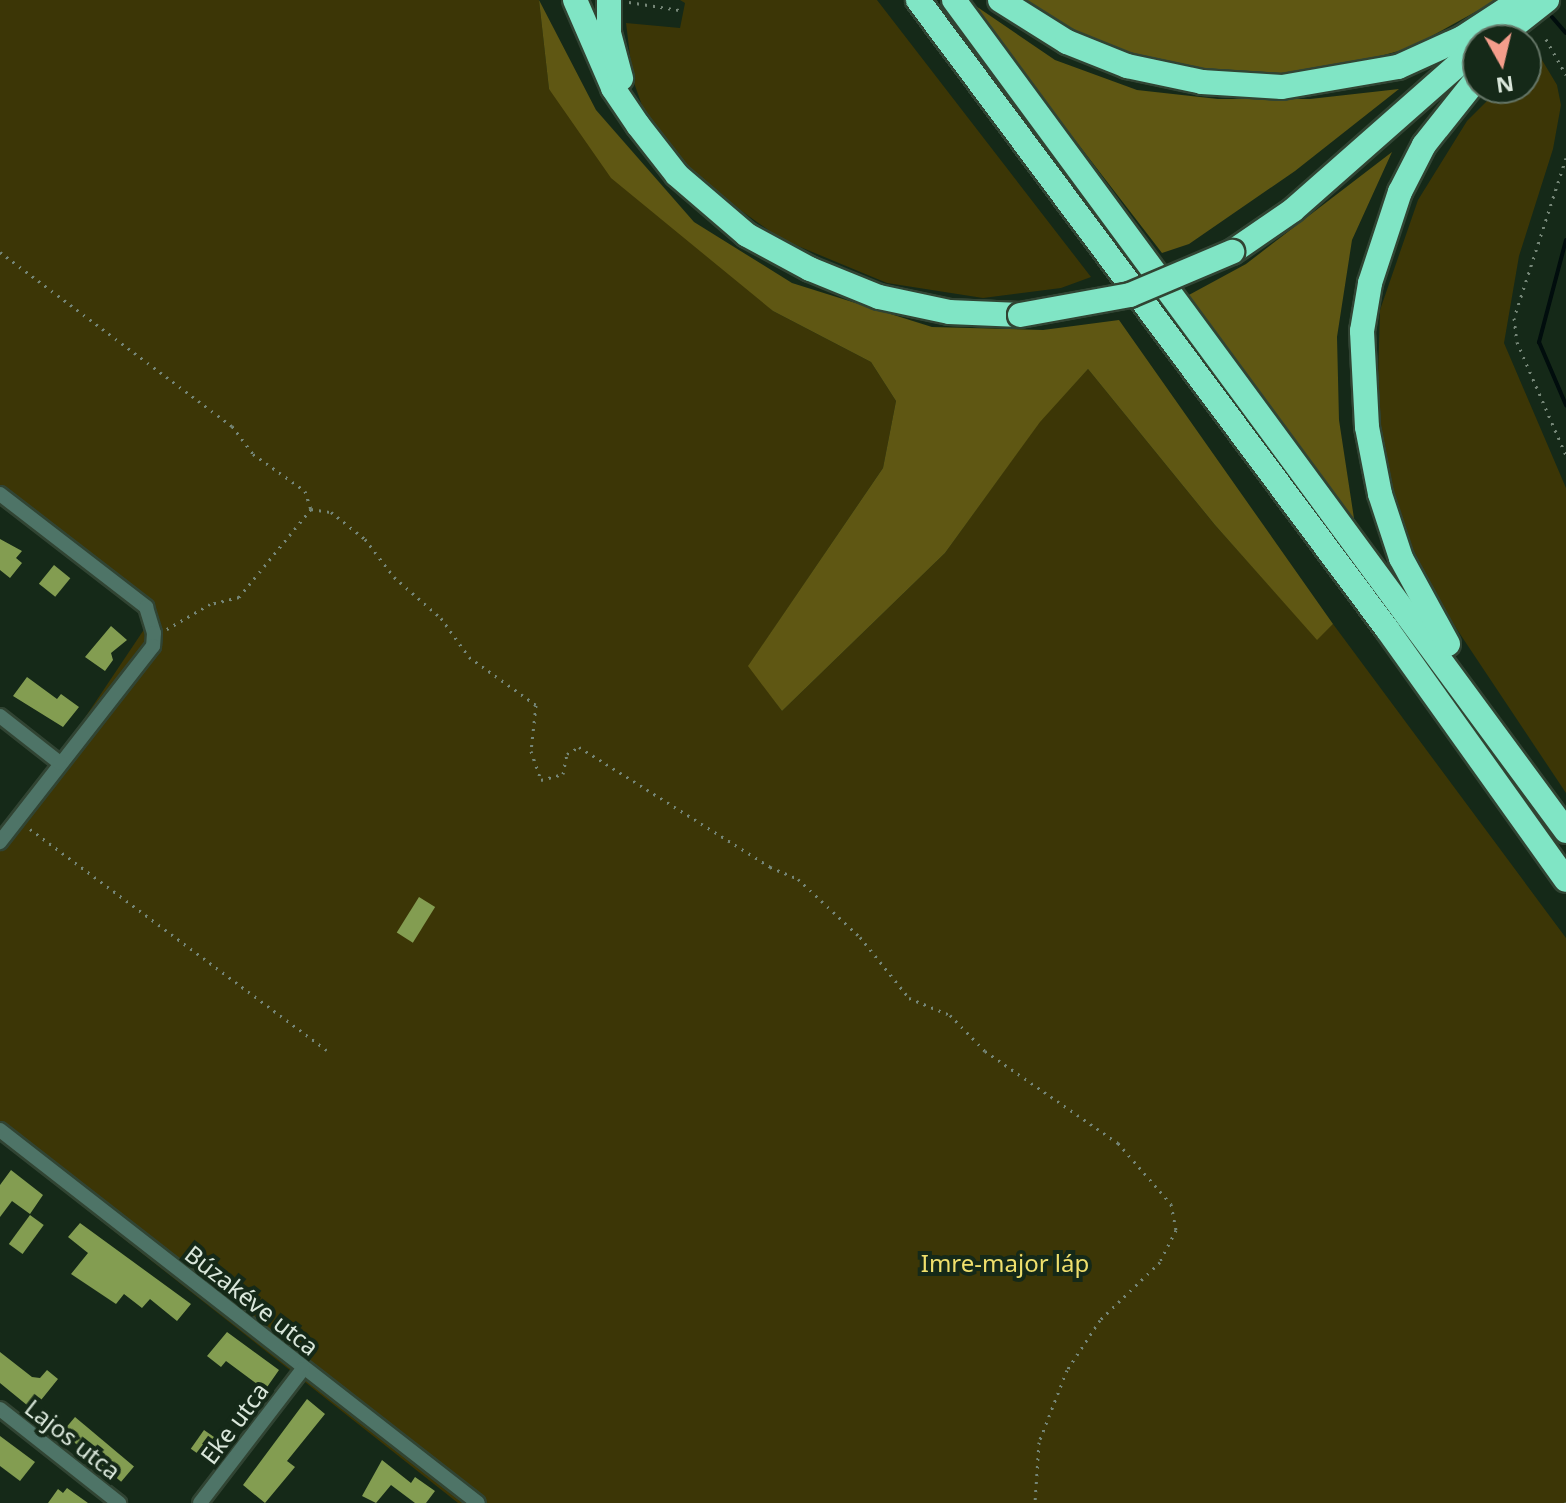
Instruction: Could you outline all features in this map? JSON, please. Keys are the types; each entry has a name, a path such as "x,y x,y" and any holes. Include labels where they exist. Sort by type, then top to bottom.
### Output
{"highway":[{"path":"575,0 613,88 638,125 677,175 722,216 810,269 918,307 1020,315 1130,295 1232,252 1293,210 1432,90 1462,59"},
{"path":"901,0 930,38 963,61"},
{"path":"918,0 1387,629 1566,880"},
{"path":"954,0 1566,831"},
{"path":"1000,0 1067,42 1127,66 1254,87 1369,75 1462,49"},
{"path":"1497,24 1520,0"},
{"path":"1501,24 1530,0"},
{"path":"1517,24 1549,0"},
{"path":"1527,24 1549,0"},
{"path":"618,1 614,56 638,125"},
{"path":"1462,97 1424,145 1400,192 1370,283 1362,331 1370,450 1401,558 1439,631 1500,719 1537,790"}],"street":[{"path":"0,494 146,607 154,640 0,842"},
{"path":"0,716 60,763"},
{"name":"Búzakéve utca","path":"0,1130 478,1503"},
{"name":"Eke utca","path":"200,1503 303,1369"},
{"name":"Lajos utca","path":"0,1409 119,1503"}],"path":[{"path":"618,1 679,10"},
{"path":"1546,39 1566,75"},
{"path":"1566,158 1514,318 1517,342 1566,455"},
{"path":"0,252 232,426 253,454 305,491 311,509"},
{"path":"154,640 210,604 239,597 311,509"},
{"path":"311,509 331,512 365,539 394,577 441,618 469,657 536,705 531,751 541,780 563,774 567,754 579,747 770,867 798,879 860,937 909,998 950,1015 985,1051 1118,1143 1171,1204 1176,1230 1160,1262 1100,1320 1067,1370 1039,1442 1035,1503"},
{"path":"17,820 327,1050"}],"green space":[{"name":"Imre-major láp","path":"0,0 539,0 549,89 773,311 871,362 896,401 883,468 749,665 782,711 945,553 1040,421 1088,369 1215,525 1317,639 1333,624 1566,938 1566,1503 458,1503 0,1141 0,827 76,731 147,625 141,613 0,505"},
{"path":"680,0 877,0 1091,277 1061,288 983,298 887,283 781,239 698,180 650,128 633,80 626,23 680,28 685,3"},
{"path":"1542,60 1557,85 1561,105 1553,149 1519,256 1504,343 1566,488 1566,793 1436,598 1397,515 1377,412 1380,310 1418,200 1467,121 1484,104 1542,104"}],"shaded area":[{"path":"539,0 596,110 694,222 792,283 932,327 1043,330 1119,320 1333,624 1317,640 1215,525 1088,369 1040,422 945,553 782,711 748,666 883,468 896,401 871,362 773,311 611,178 549,89"},
{"path":"967,0 1055,60 1137,90 1218,99 1310,99 1399,89 1295,171 1189,244 1162,253"},
{"path":"1012,0 1497,0 1410,48 1328,70 1246,78 1163,67 1039,21"},
{"path":"1392,152 1352,240 1337,337 1339,420 1355,525 1187,296 1246,264"}],"building":[{"path":"0,539 22,551 16,558 22,563 10,578 0,570"},
{"path":"54,565 70,578 55,597 39,584"},
{"path":"111,626 127,640 111,653 113,660 105,671 85,657"},
{"path":"27,677 57,699 61,694 79,707 63,727 13,696"},
{"path":"419,897 435,907 413,943 397,933"},
{"path":"11,1170 43,1195 30,1214 12,1201 0,1217 0,1185"},
{"path":"30,1215 44,1225 23,1254 9,1244"},
{"path":"80,1223 191,1304 177,1321 150,1299 142,1308 124,1294 116,1304 71,1274 88,1253 68,1237"},
{"path":"227,1332 279,1370 265,1390 226,1361 221,1367 207,1356"},
{"path":"0,1352 32,1377 40,1378 47,1370 58,1379 33,1410 0,1383"},
{"path":"307,1399 325,1414 287,1461 295,1467 265,1503 243,1485"},
{"path":"75,1417 134,1466 121,1482 62,1432"},
{"path":"204,1430 221,1442 208,1461 191,1449"},
{"path":"0,1436 35,1462 20,1481 0,1466"},
{"path":"382,1460 411,1483 415,1477 435,1491 426,1503 415,1503 391,1485 376,1503 362,1496"},
{"path":"67,1488 88,1503 48,1503 58,1489 63,1493"}],"waterway":[{"path":"1552,17 1566,33"},
{"path":"1566,240 1539,342 1566,405"}]}
